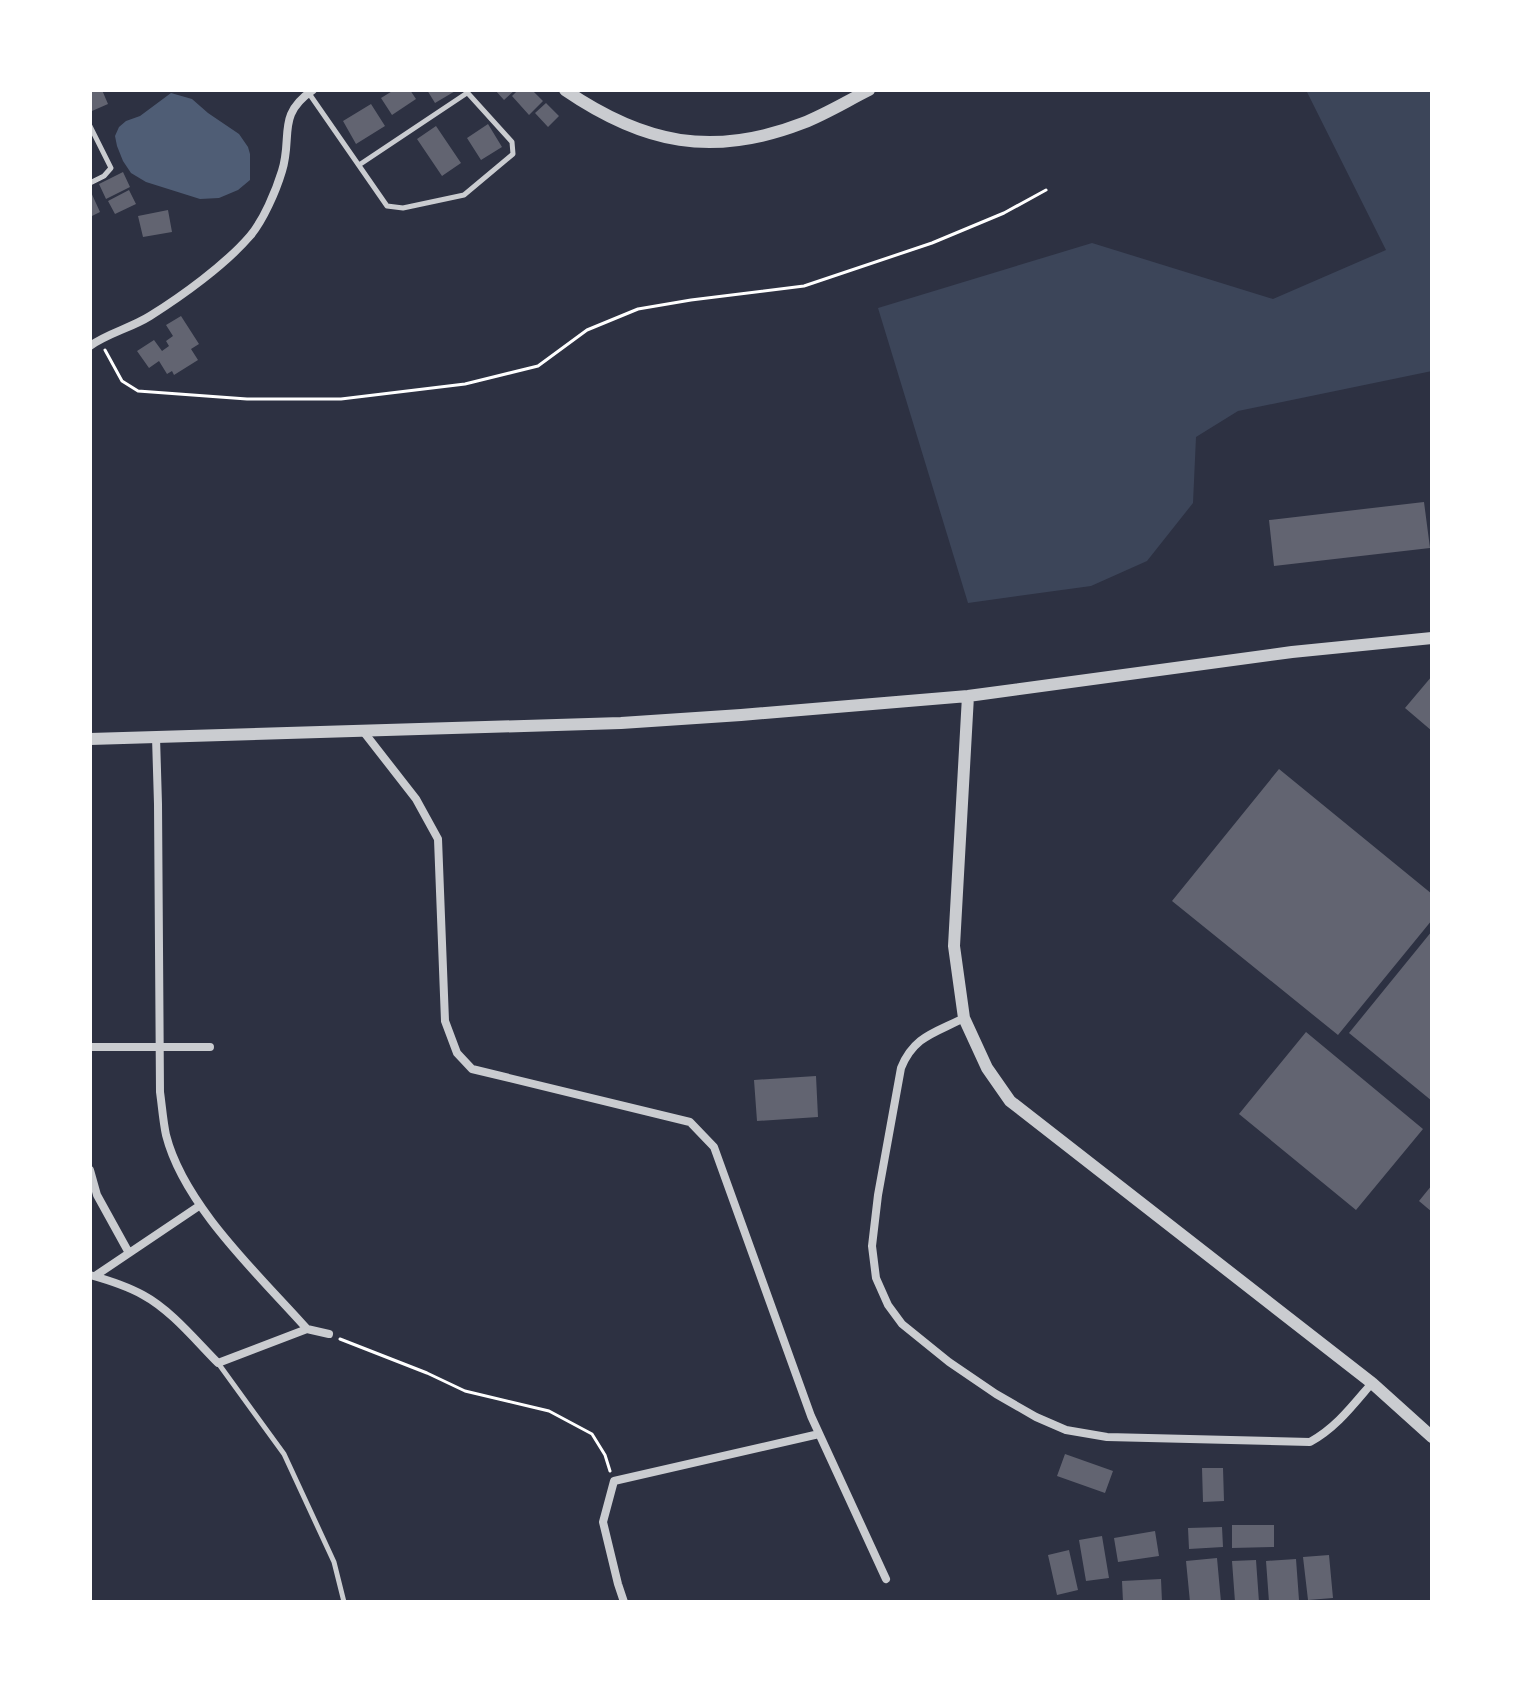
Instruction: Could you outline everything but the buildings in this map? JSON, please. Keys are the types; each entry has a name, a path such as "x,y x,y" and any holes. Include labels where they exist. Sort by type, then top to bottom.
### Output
{"street":[{"path":"565,90 629,127 665,138 702,143 771,134 806,122 869,90"},
{"path":"90,346 148,317 224,261 251,235 271,201 283,170 288,120 296,103 310,91"},
{"path":"90,739 621,723 968,696 1292,652 1432,638"},
{"path":"968,696 954,946 964,1018 987,1068 1010,1101 1372,1383 1432,1437"},
{"path":"362,730 416,799 438,839 445,1021 457,1053 472,1069 690,1122 714,1147 811,1416 886,1579"},
{"path":"156,737 160,1092 166,1136 199,1206 307,1329"},
{"path":"964,1018 918,1040 907,1053 901,1068 872,1246 876,1278 888,1305 902,1324 949,1362 1036,1417 1066,1430 1107,1437 1310,1442 1337,1423 1372,1383"},
{"path":"90,1047 210,1047"},
{"path":"90,1170 97,1195 129,1253"},
{"path":"92,1275 199,1206"},
{"path":"92,1275 146,1296 218,1363 307,1329 329,1334"},
{"path":"624,1602 603,1522 614,1481 819,1434"}],"lane":[{"path":"310,91 359,165 387,206 403,208 464,195 513,154 512,142 466,92 359,165"},
{"path":"90,126 111,168 104,176 90,183"},
{"path":"218,1363 284,1454 334,1562 344,1602"}],"path":[{"path":"99,340 122,381 138,391 247,399 341,399 465,384 538,366 587,330 638,309 804,286 932,243 1004,213 1046,190"},
{"path":"329,1334 465,1391 549,1411 592,1434 605,1455 614,1481"}],"shaded area":[{"path":"1306,90 1432,90 1432,371 1238,411 1196,437 1193,503 1147,561 1091,586 968,603 878,308 1092,243 1273,299 1386,250"},
{"path":"171,93 192,99 239,134 248,147 250,180 238,190 219,198 200,199 146,182 131,173 117,146 115,136 119,127"}]}
